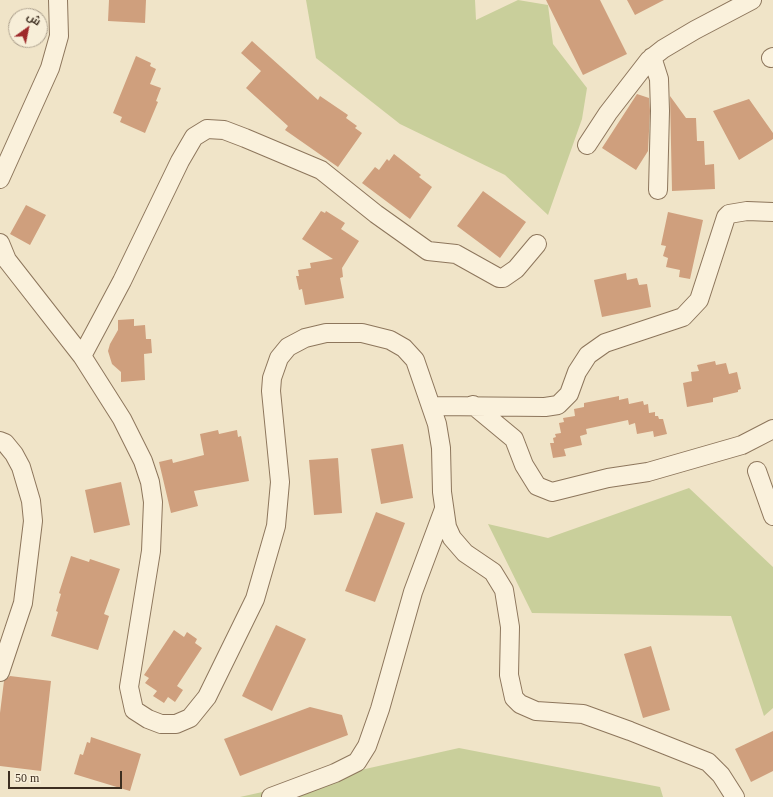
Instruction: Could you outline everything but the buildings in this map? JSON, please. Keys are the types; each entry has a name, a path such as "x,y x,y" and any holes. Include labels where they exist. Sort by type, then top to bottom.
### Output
{"street":[{"path":"0,178 50,68 59,36 58,0"},
{"path":"587,145 608,113 652,57 695,30 752,0"},
{"path":"652,57 659,79 660,111 658,190"},
{"path":"82,356 122,280 180,161 194,137 207,130 224,130 321,170 376,214 428,251 456,254 499,278 504,278 516,269 537,244"},
{"path":"432,406 473,405 545,408 558,405 569,394 577,372 588,355 604,343 683,317 699,300 726,217 729,214 747,211 773,212"},
{"path":"0,243 7,260 82,356 122,419 137,448 150,482 153,502 151,551 129,691 134,710 148,719 161,724 176,724 190,718 204,702 255,599 276,526 280,482 276,432 271,402 272,378 280,358 288,347 305,338 326,333 362,333 390,340 404,348 415,360 437,424 444,510 452,538 465,553 493,572 504,590 508,604 510,627 510,688 514,698 520,704 536,711 583,714 708,762 721,775 735,797"},
{"path":"473,405 514,439 524,465 537,486 552,492 608,478 648,472 742,445 773,429"},
{"path":"0,441 5,443 14,454 21,468 31,501 33,521 23,603 0,672"},
{"path":"757,471 773,516"},
{"path":"272,797 335,773 356,762 367,746 380,709 413,592 444,510"}],"green space":[{"path":"306,0 475,0 476,20 518,0 548,5 553,44 587,88 582,119 548,215 505,175 400,124 316,58"},
{"path":"689,488 773,567 773,708 764,716 731,616 532,613 488,524 548,538"},
{"path":"459,748 660,787 663,797 240,797"}]}
